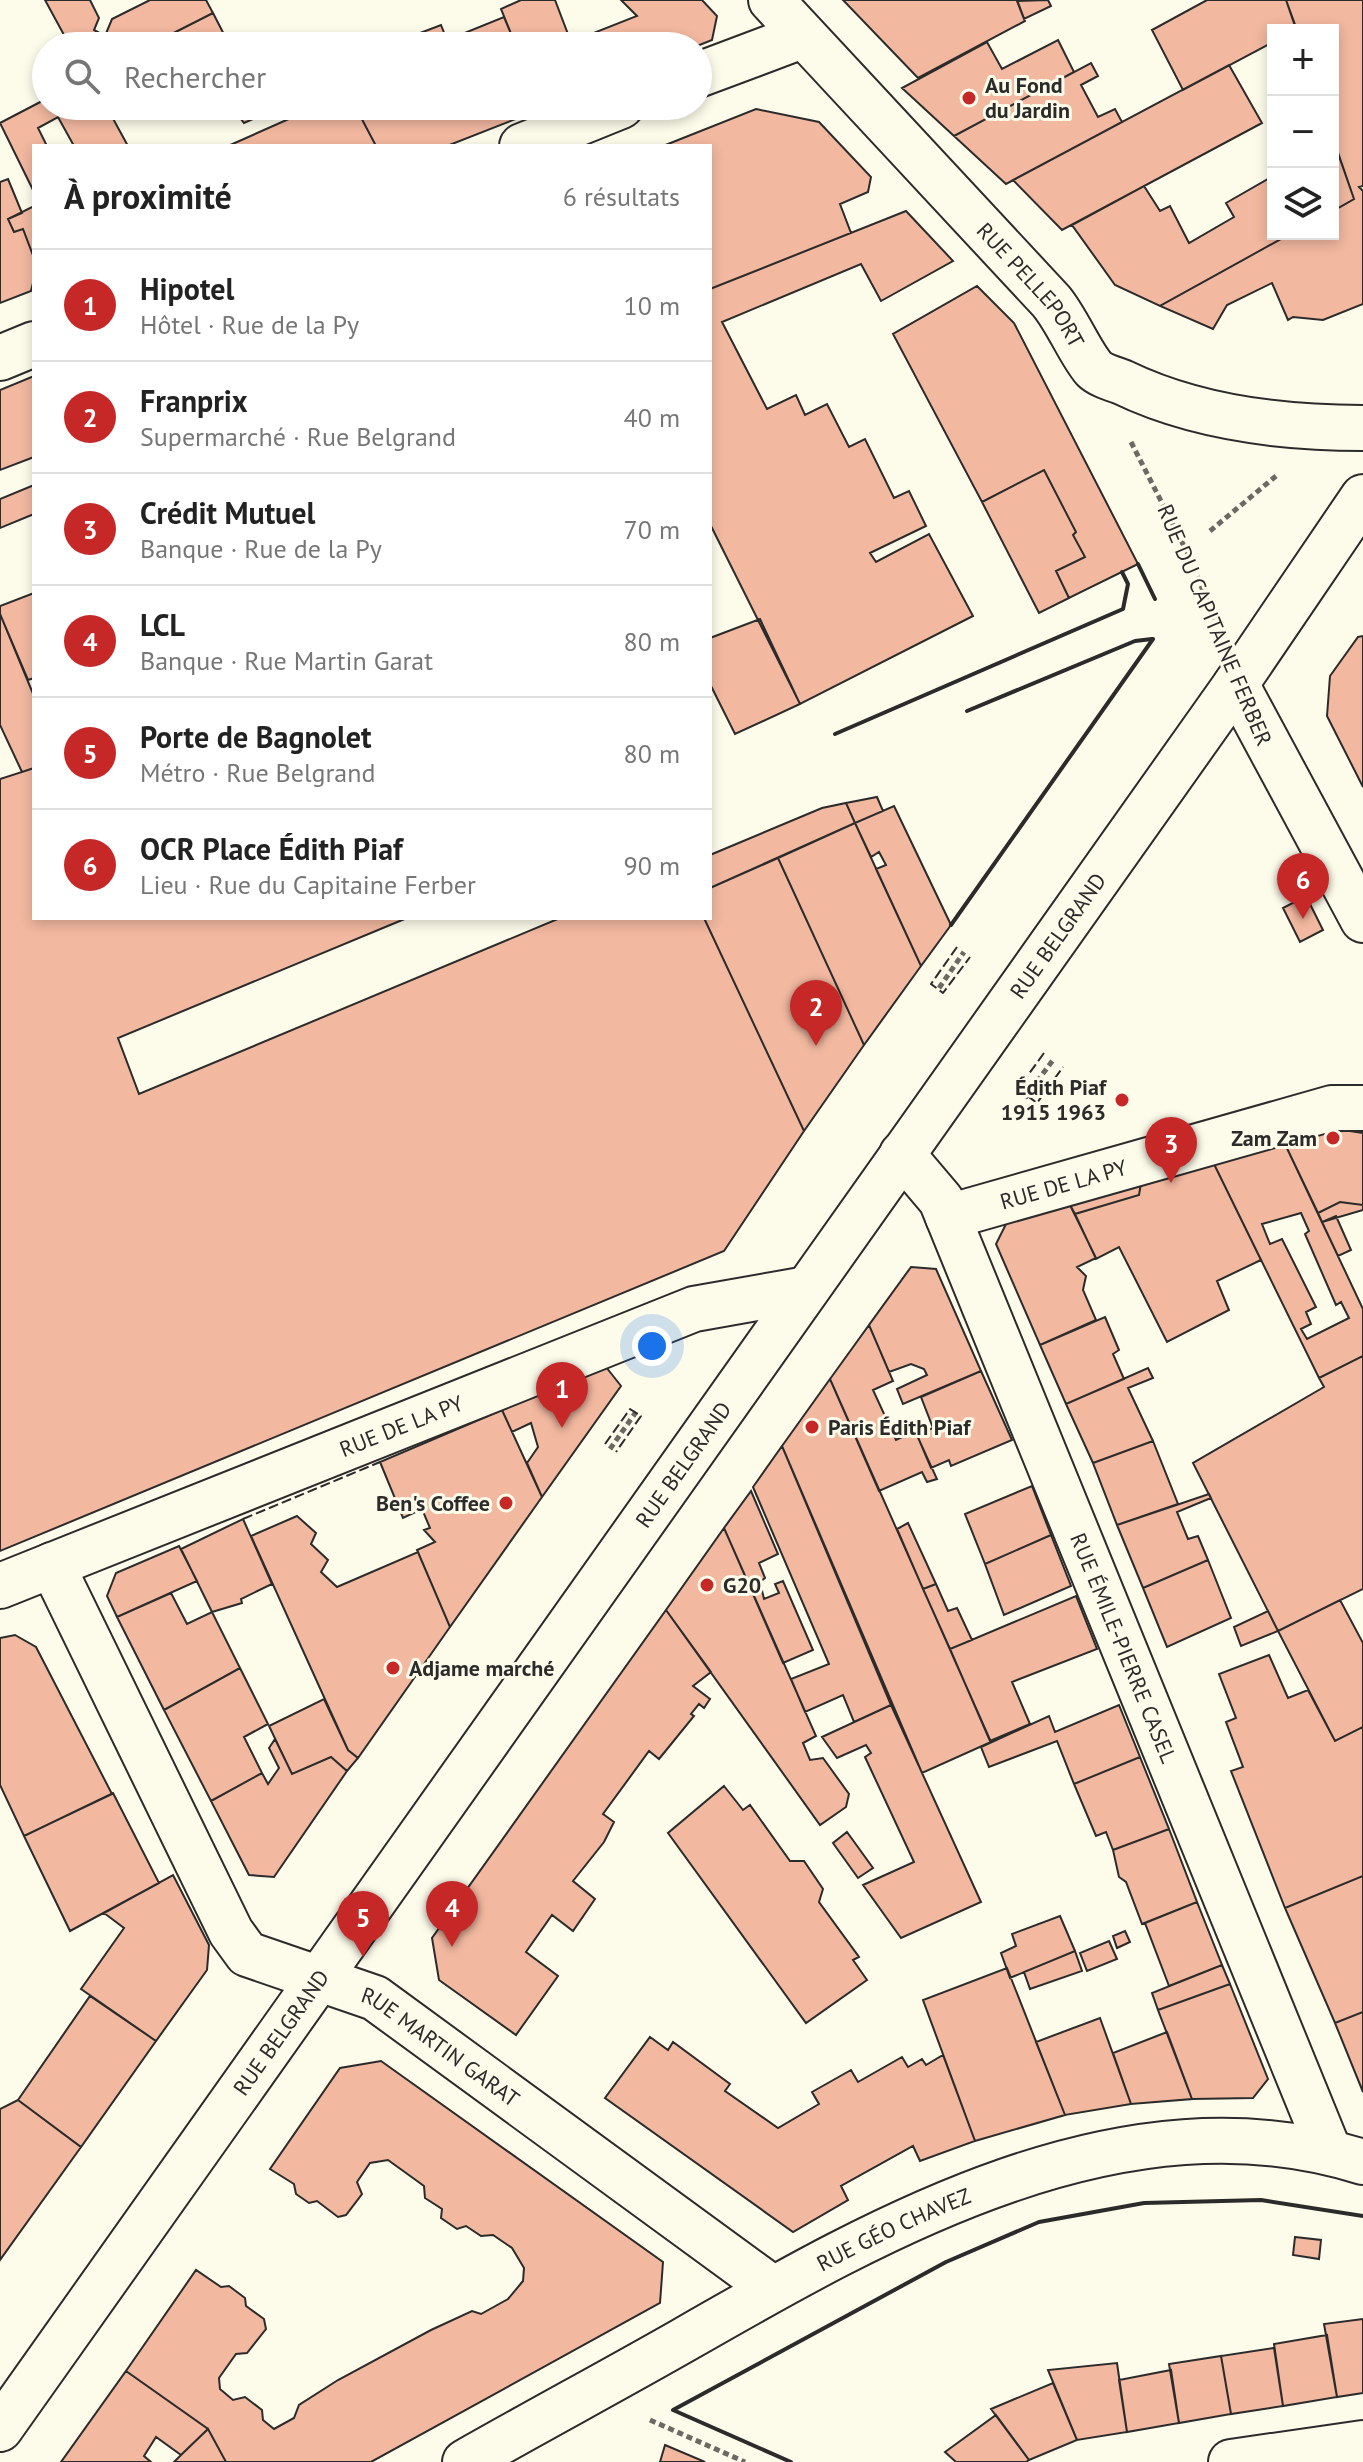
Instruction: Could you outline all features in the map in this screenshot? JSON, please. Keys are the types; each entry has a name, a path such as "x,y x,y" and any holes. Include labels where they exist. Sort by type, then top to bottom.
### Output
{"street":[{"name":"RUE PELLEPORT","path":"771,0 1051,301 1067,320 1095,369 1154,398 1238,418 1316,428 1363,428"},
{"path":"712,70 802,36"},
{"path":"527,144 586,120"},
{"path":"0,358 32,345"},
{"name":"RUE BELGRAND","path":"0,2429 1236,684 1363,497"},
{"name":"RUE DU CAPITAINE FERBER","path":"1236,684 1363,920"},
{"name":"RUE DE LA PY","path":"948,1217 1332,1108 1363,1108"},
{"name":"RUE ÉMILE-PIERRE CASEL","path":"902,1154 941,1200 1346,2157"},
{"name":"RUE DE LA PY","path":"0,1586 694,1309 807,1289"},
{"name":"RUE MARTIN GARAT","path":"52,1565 231,1932 247,1954 375,1998 772,2288"},
{"name":"RUE GÉO CHAVEZ","path":"484,2456 772,2288 912,2217 1055,2163 1170,2144 1247,2143 1346,2157"},
{"path":"1231,2462 1363,2443"}],"path":[{"name":"RUE DU CAPITAINE FERBER","path":"1095,369 1190,558 1236,684"},
{"path":"1210,531 1278,475"},
{"path":"939,988 964,952"},
{"path":"1025,1098 1053,1060"},
{"path":"610,1449 636,1412"},
{"path":"641,2416 745,2462"}],"building":[{"path":"45,0 90,0 99,18 94,30 98,32 62,32"},
{"path":"150,0 206,0 213,13 176,32 107,32 112,19"},
{"path":"521,0 555,0 567,32 510,32 501,9"},
{"path":"621,0 702,0 717,16 712,40 712,32 596,32 637,16"},
{"path":"843,0 1017,0 1025,21 918,78"},
{"path":"1048,0 1051,6 1024,19 1017,1"},
{"path":"1207,0 1286,0 1294,24 1267,24 1267,45 1183,90 1152,30"},
{"path":"1286,0 1363,0 1363,186 1359,187 1363,191 1363,304 1323,320 1293,317 1288,320 1272,283 1227,305 1213,329 1160,306 1279,240 1339,240 1339,208 1354,199 1339,155 1339,24 1295,24"},
{"path":"213,13 223,32 176,32"},
{"path":"504,17 510,32 467,32"},
{"path":"441,25 444,32 423,32"},
{"name":"Au Fond du Jardin","path":"1058,40 1074,72 954,136 902,88 987,42 1002,69"},
{"path":"1091,63 1098,76 1081,85 1098,117 1115,109 1122,122 1006,184 954,136"},
{"path":"1229,65 1262,123 1062,230 1013,180"},
{"path":"32,106 32,120 53,120 38,128 46,144 32,144 32,188 0,123"},
{"path":"756,109 819,122 871,177 868,192 840,204 851,233 712,288 712,144 668,144"},
{"path":"60,120 114,120 127,144 73,144"},
{"path":"286,120 362,120 375,144 232,144"},
{"path":"362,120 513,120 452,144 375,144"},
{"path":"1339,156 1354,199 1339,208"},
{"path":"8,179 22,213 8,219 14,232 23,229 32,253 32,287 31,291 0,303 0,182"},
{"path":"1267,179 1267,240 1279,240 1160,306 1115,285 1072,225 1144,186 1160,211 1170,206 1189,243 1234,217 1226,203"},
{"path":"32,207 32,253 23,229 14,232 8,219"},
{"path":"906,211 953,261 881,301 861,264 722,322 767,409 796,395 805,415 827,404 849,447 865,439 894,498 909,491 926,526 870,553 876,562 929,534 973,616 800,704 712,528 712,288"},
{"path":"977,286 1014,323 1138,564 1069,598 1056,571 1085,557 1073,535 1076,532 1044,470 982,502 893,334"},
{"path":"32,377 32,458 0,470 0,390"},
{"path":"1044,470 1076,532 1073,535 1085,557 1056,571 1069,598 1039,613 982,502"},
{"path":"32,486 32,515 0,528 0,499"},
{"path":"32,594 32,679 28,680 0,614 0,606"},
{"path":"0,614 32,691 32,769 22,772 0,725"},
{"path":"760,619 800,704 735,734 712,688 712,637"},
{"path":"1363,636 1363,787 1327,716 1330,676 1358,637"},
{"path":"32,769 32,920 402,920 118,1038 139,1094 555,920 705,920 804,1131 724,1251 0,1551 0,779"},
{"path":"877,797 883,811 855,823 846,803"},
{"path":"846,803 855,823 712,887 712,854 822,808"},
{"path":"894,806 951,925 921,966 876,869 886,865 879,852 871,857 855,823"},
{"path":"855,823 921,966 864,1045 778,858"},
{"path":"778,858 864,1045 804,1131 705,920 712,920 712,887"},
{"path":"1306,896 1323,930 1300,942 1283,908"},
{"path":"1330,1128 1363,1133 1363,1205 1340,1202 1318,1213 1284,1142"},
{"path":"1284,1142 1363,1309 1363,1356 1319,1378 1213,1162","holes":["1301,1213 1309,1231 1305,1234 1336,1305 1341,1302 1349,1318 1307,1339 1301,1329 1311,1324 1306,1312 1316,1307 1282,1239 1270,1244 1262,1224"]},
{"path":"1213,1162 1261,1260 1217,1281 1229,1310 1167,1342 1119,1247 1096,1259 1075,1214 1139,1195 1141,1183"},
{"path":"1141,1183 1139,1195 1075,1214 1069,1203"},
{"path":"1340,1202 1363,1205 1363,1210 1322,1222 1318,1213"},
{"path":"1069,1203 1096,1258 1077,1267 1086,1276 1083,1290 1096,1320 1040,1345 996,1244 1007,1222"},
{"path":"1336,1216 1351,1250 1338,1256 1322,1222"},
{"path":"911,1267 936,1269 981,1371 903,1404 897,1389 927,1375 924,1369 911,1364 889,1372 869,1325"},
{"path":"1105,1317 1119,1350 1113,1354 1124,1379 1066,1404 1040,1345"},
{"path":"869,1325 893,1381 873,1390 896,1440 915,1431 937,1479 927,1482 922,1472 879,1491 830,1379"},
{"path":"1363,1356 1363,1589 1278,1631 1193,1463 1324,1387 1319,1378"},
{"path":"606,1367 621,1386 542,1497 527,1463 538,1447 531,1423 512,1432 502,1410"},
{"path":"1148,1368 1153,1378 1128,1388 1153,1441 1093,1463 1066,1404"},
{"path":"981,1371 1012,1440 951,1466 949,1460 931,1468 917,1435 933,1428 921,1397"},
{"path":"830,1379 991,1742 922,1773 782,1446"},
{"path":"502,1410 542,1497 450,1627 417,1550 435,1542 424,1530 430,1528 422,1509 403,1518 380,1462"},
{"path":"1153,1441 1178,1504 1117,1525 1093,1463"},
{"path":"782,1446 891,1705 854,1722 843,1695 805,1712 791,1679 829,1664 753,1487"},
{"path":"1032,1486 1051,1535 985,1564 965,1514"},
{"path":"751,1491 778,1554 759,1563 765,1578 760,1582 764,1599 779,1593 775,1584 783,1581 813,1650 783,1663 724,1528"},
{"path":"1209,1494 1211,1498 1177,1512 1188,1539 1198,1536 1208,1560 1143,1588 1117,1525"},
{"path":"297,1516 316,1533 311,1544 328,1560 321,1572 337,1587 418,1552 450,1627 358,1758 348,1750 251,1536"},
{"path":"243,1519 272,1584 241,1599 242,1603 212,1612 181,1549"},
{"path":"908,1523 936,1584 923,1589 897,1529"},
{"path":"724,1528 816,1736 803,1743 810,1760 823,1758 849,1794 846,1807 820,1825 666,1610"},
{"path":"1051,1535 1071,1586 1004,1615 985,1564"},
{"path":"179,1546 197,1581 117,1617 107,1596 116,1573"},
{"path":"1208,1560 1231,1618 1167,1647 1143,1588"},
{"path":"936,1584 948,1611 957,1608 972,1640 950,1649 923,1589"},
{"path":"171,1593 187,1624 212,1612 240,1668 164,1710 117,1617"},
{"path":"1076,1596 1097,1649 1012,1682 1030,1724 990,1741 950,1649"},
{"path":"1340,1600 1363,1643 1363,1727 1335,1741 1278,1631"},
{"path":"666,1610 711,1672 693,1686 710,1699 704,1708 699,1704 691,1714 694,1716 659,1759 649,1751 603,1814 614,1822 604,1842 573,1881 595,1899 573,1931 552,1915 526,1952 558,1976 516,2035 439,1980 432,1938"},
{"path":"1268,1611 1278,1631 1241,1646 1234,1627"},
{"path":"15,1635 36,1647 112,1794 24,1836 0,1785 0,1638"},
{"path":"1269,1655 1288,1698 1308,1690 1335,1741 1363,1727 1363,1876 1285,1908 1231,1771 1243,1767 1226,1722 1236,1718 1219,1674"},
{"path":"240,1668 268,1724 244,1737 262,1773 211,1801 164,1710"},
{"path":"324,1699 348,1750 358,1758 347,1771 331,1757 292,1774 269,1726"},
{"path":"891,1705 981,1902 901,1938 863,1885 914,1862 865,1757 871,1753 866,1745 837,1758 822,1737"},
{"path":"1119,1705 1140,1757 1074,1784 1057,1741 989,1767 981,1747 1049,1716 1055,1732"},
{"path":"275,1739 292,1774 331,1757 347,1771 274,1877 249,1875 211,1801 262,1773 268,1784 279,1768 269,1748"},
{"path":"1140,1757 1169,1829 1113,1850 1106,1832 1096,1836 1074,1784"},
{"path":"724,1786 743,1810 750,1805 790,1861 804,1861 823,1889 819,1902 859,1957 853,1960 867,1980 806,2023 668,1833"},
{"path":"113,1793 159,1883 70,1931 24,1836"},
{"path":"1169,1829 1197,1902 1142,1924 1126,1882 1119,1877 1113,1850"},
{"path":"847,1832 873,1868 858,1878 833,1843"},
{"path":"173,1875 209,1945 207,1970 156,2041 81,1989 124,1928 104,1913"},
{"path":"1363,1876 1363,2012 1335,2023 1285,1908"},
{"path":"1197,1902 1222,1965 1169,1986 1145,1923"},
{"path":"1060,1916 1075,1951 1010,1978 1001,1953 1016,1946 1012,1934"},
{"path":"1125,1931 1130,1942 1117,1948 1113,1936"},
{"path":"1109,1941 1117,1959 1087,1971 1080,1953"},
{"path":"1075,1951 1082,1971 1030,1989 1024,1972"},
{"path":"1222,1965 1230,1984 1158,2010 1152,1993"},
{"path":"1007,1968 1065,2115 975,2141 923,2000"},
{"path":"1230,1984 1268,2079 1253,2098 1192,2099 1158,2010"},
{"path":"90,1996 156,2041 81,2147 18,2100"},
{"path":"1363,2012 1363,2092 1335,2023"},
{"path":"1100,2018 1131,2104 1065,2115 1036,2042"},
{"path":"1167,2032 1192,2099 1131,2104 1113,2053"},
{"path":"650,2037 668,2050 673,2042 730,2084 725,2091 778,2128 819,2104 812,2092 851,2070 858,2082 902,2057 908,2067 922,2059 926,2065 943,2055 975,2141 920,2161 913,2146 841,2186 848,2200 793,2232 605,2098"},
{"path":"381,2061 663,2262 660,2303 371,2462 226,2462 208,2429 126,2371 196,2270 221,2287 229,2286 245,2298 246,2306 264,2319 266,2329 247,2353 236,2354 219,2378 220,2389 233,2400 245,2397 262,2410 263,2420 274,2429 294,2418 299,2405 338,2380 472,2311 481,2314 508,2299 523,2281 524,2268 512,2248 493,2235 481,2236 466,2226 457,2229 441,2218 442,2209 425,2198 424,2186 388,2160 370,2163 357,2182 362,2194 346,2215 338,2217 317,2201 309,2203 296,2194 294,2184 270,2169 340,2068"},
{"path":"18,2100 81,2147 0,2260 0,2109"},
{"path":"1295,2237 1321,2240 1319,2259 1293,2255"},
{"path":"1363,2319 1363,2393 1337,2397 1324,2324"},
{"path":"1327,2335 1337,2397 1283,2406 1274,2344"},
{"path":"1274,2348 1283,2406 1231,2414 1221,2356"},
{"path":"1221,2356 1231,2414 1179,2423 1169,2364"},
{"path":"1117,2363 1127,2432 1077,2440 1048,2370"},
{"path":"1171,2370 1179,2423 1127,2432 1119,2380"},
{"path":"126,2371 208,2429 181,2455 156,2437 144,2456 151,2462 61,2462"},
{"path":"1053,2383 1077,2440 1029,2460 991,2409"},
{"path":"996,2415 1029,2460 956,2462 945,2452"},
{"path":"208,2429 226,2462 174,2462 181,2455"},
{"path":"665,2445 705,2462 660,2462"}],"fence":[{"path":"957,947 931,984 943,993 970,957"},
{"path":"1044,1053 1018,1089 1037,1103 1063,1067"},
{"path":"605,1444 630,1409 641,1416 616,1452"},
{"path":"243,1519 380,1462"}],"wall":[{"path":"1138,564 1155,599"},
{"path":"835,734 1123,609 1128,584 1122,572"},
{"path":"967,711 1135,641 1152,639"},
{"path":"951,925 1153,639"},
{"path":"791,2462 673,2410 946,2262 1039,2222 1144,2203 1261,2200 1363,2216"}],"place":[{"name":"Au Fond du Jardin","path":"969,98"},
{"name":"OCR Place Édith Piaf","path":"1303,919"},
{"name":"Franprix","path":"816,1046"},
{"name":"Édith Piaf 1915 1963","path":"1122,1100"},
{"name":"Zam Zam","path":"1333,1138"},
{"name":"Crédit Mutuel","path":"1171,1183"},
{"name":"Paris Édith Piaf","path":"812,1427"},
{"name":"Hipotel","path":"562,1428"},
{"name":"Ben's Coffee","path":"506,1503"},
{"name":"G20","path":"707,1585"},
{"name":"Adjame marché","path":"393,1668"},
{"name":"LCL","path":"452,1947"},
{"name":"Porte de Bagnolet","path":"363,1957"}]}
